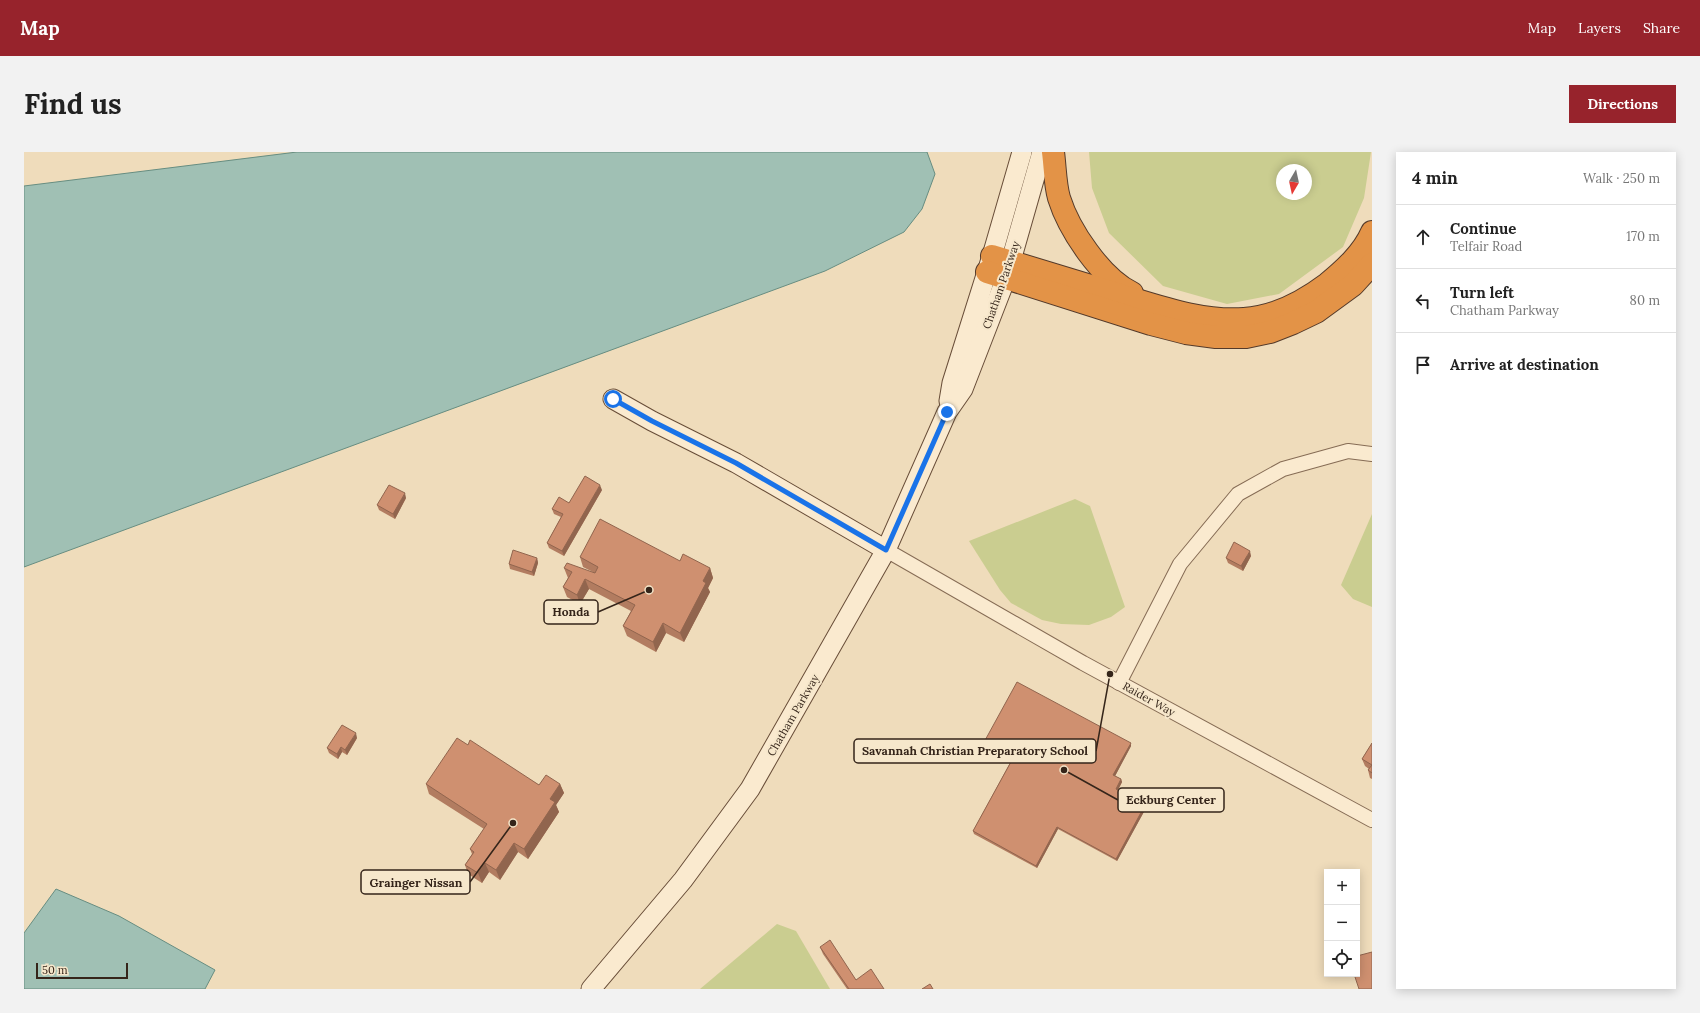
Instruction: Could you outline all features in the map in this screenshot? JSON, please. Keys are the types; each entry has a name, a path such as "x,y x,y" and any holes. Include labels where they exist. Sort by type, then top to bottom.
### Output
{"highway":[{"path":"1053,152 1059,197 1076,237 1106,274 1130,292 1171,310"},
{"path":"999,267 1210,319 1245,319 1281,311 1311,296 1345,270 1372,232"},
{"path":"999,267 1151,324 1186,333 1216,337 1246,337 1270,332 1316,312 1354,286 1372,264"}],"main road":[{"name":"Chatham Parkway","path":"999,267 1022,152"},
{"name":"Chatham Parkway","path":"591,989 683,880 750,789 886,550 947,412 952,383 999,267 1042,152"},
{"path":"613,399 652,421 736,463 886,550"}],"street":[{"path":"1119,683 1180,564 1238,494 1283,469 1348,451 1372,454"},
{"name":"Raider Way","path":"886,550 1119,683 1372,820"}],"green space":[{"path":"1089,152 1371,152 1364,198 1343,247 1279,294 1227,304 1163,286 1109,233 1092,188"},
{"path":"1075,499 1090,506 1125,607 1111,617 1089,625 1061,624 1042,620 1011,603 1000,590 969,541"},
{"path":"1372,514 1372,607 1353,599 1341,585"},
{"path":"777,924 796,931 830,989 700,989"}],"shaded area":[{"path":"297,152 927,152 935,174 922,209 904,232 825,271 24,567 24,186"},
{"path":"56,889 119,916 215,970 205,989 24,989 24,933"}],"building":[{"path":"585,476 600,485 562,551 547,543 563,514 552,509 559,497 569,503"},
{"path":"389,485 405,493 393,514 377,505"},
{"path":"600,519 680,561 683,554 710,568 703,581 706,583 680,633 663,623 653,642 623,626 635,605 585,579 577,595 563,587 572,572 564,568 567,563 595,573 598,567 580,557"},
{"path":"1234,542 1250,551 1241,566 1226,558"},
{"path":"513,550 537,558 532,572 509,564"},
{"path":"1017,682 1131,743 1113,775 1121,779 1116,789 1145,805 1116,859 1057,827 1036,866 973,831 1012,760 983,744"},
{"path":"342,725 356,733 345,750 341,747 337,754 327,748"},
{"path":"457,738 468,745 470,740 539,785 546,775 560,784 550,799 555,802 524,849 514,843 496,870 485,863 478,873 465,865 474,852 470,849 487,824 426,784"},
{"path":"1372,743 1372,765 1362,759"},
{"path":"1372,765 1372,773 1368,770"},
{"path":"830,940 856,980 871,969 884,989 849,989 820,947"},
{"path":"1372,952 1372,989 1359,989 1355,977 1360,977 1360,955"},
{"path":"930,984 933,989 922,989"}],"place":[{"name":"Honda","path":"649,590"},
{"name":"Savannah Christian Preparatory School","path":"1110,674"},
{"name":"Eckburg Center","path":"1064,770"},
{"name":"Grainger Nissan","path":"513,823"}],"route":[{"path":"613,399 652,421 736,463 886,550 947,412"}]}
